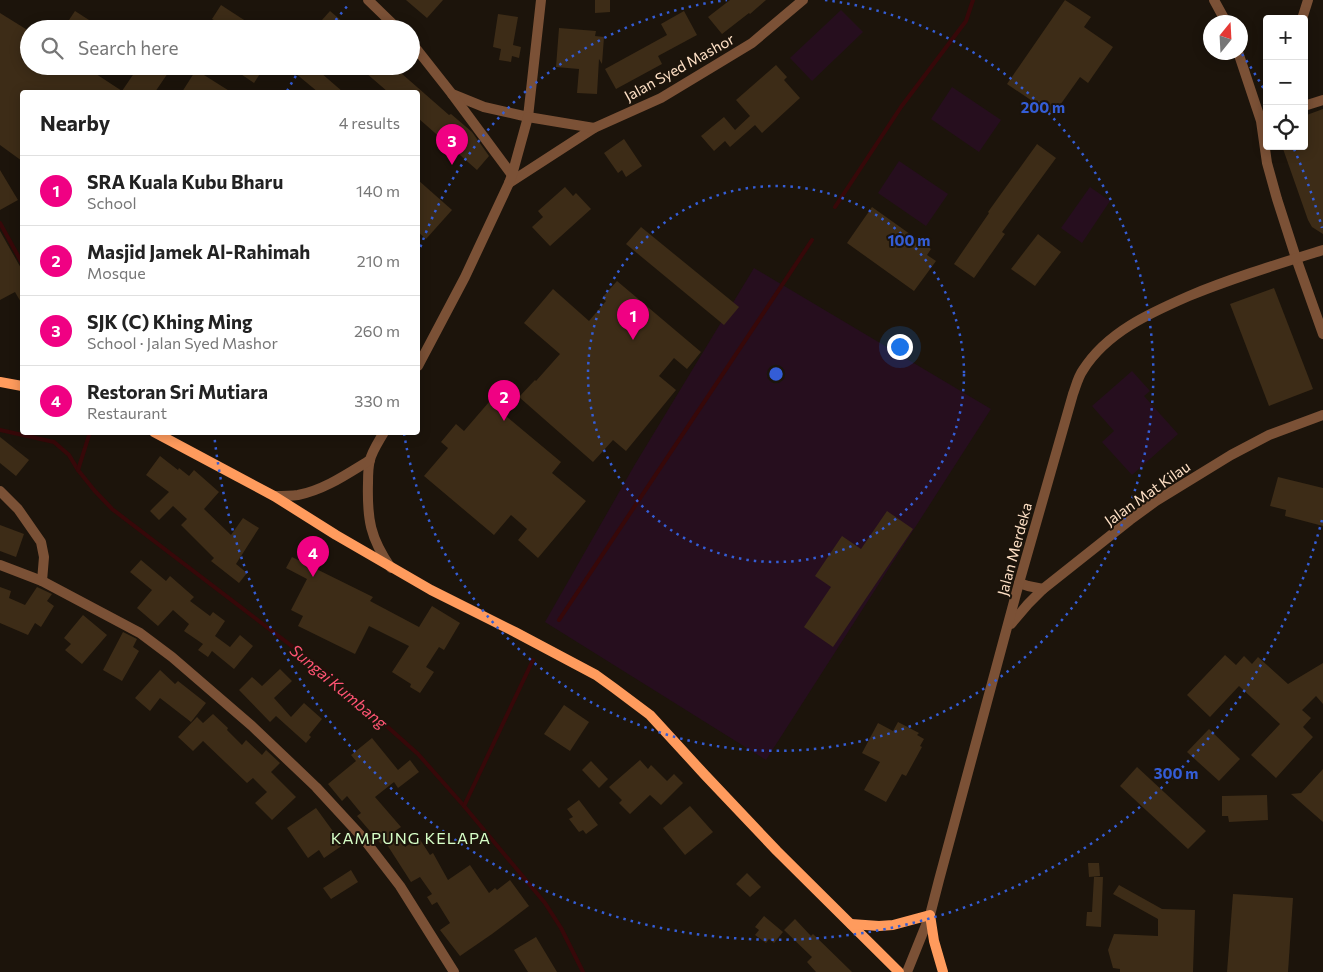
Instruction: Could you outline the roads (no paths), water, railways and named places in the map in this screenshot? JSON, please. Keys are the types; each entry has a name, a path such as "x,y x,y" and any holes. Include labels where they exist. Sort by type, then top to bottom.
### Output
{"main road":[{"path":"0,382 20,386"},
{"path":"160,435 274,496 391,568 431,590 596,675 634,702 650,715 777,851 899,972"},
{"path":"851,924 893,925 930,914 934,941 943,972"}],"street":[{"path":"368,0 389,20"},
{"path":"420,362 465,277 510,179 528,117 541,0"},
{"name":"Jalan Syed Mashor","path":"510,179 594,128 661,98 752,43 803,0"},
{"path":"1214,0 1222,15"},
{"path":"1303,15 1308,0"},
{"path":"420,53 452,94 510,179"},
{"path":"1241,60 1263,117"},
{"path":"452,94 484,107 528,117 594,128"},
{"path":"1307,105 1323,100"},
{"path":"1266,150 1267,163 1277,199 1323,334"},
{"name":"Jalan Merdeka","path":"907,972 930,914 1073,394 1083,369 1111,339 1151,313 1217,284 1323,250"},
{"name":"Jalan Mat Kilau","path":"1008,626 1043,589 1130,520 1175,489 1269,434 1323,415"},
{"path":"382,435 370,460 368,497 371,529 375,542 391,568"},
{"path":"274,496 297,495 316,490 341,478 370,460"},
{"path":"0,491 18,509 41,542 44,558 42,581"},
{"path":"0,565 42,581 140,633 172,657 252,726 316,788 363,838 400,886 454,972"},
{"path":"1020,583 1043,589"}],"waterway":[{"path":"835,207 901,107 966,21 973,0"},
{"name":"Sungai Kumbang","path":"0,223 20,259"},
{"path":"559,620 812,240"},
{"name":"Sungai Kumbang","path":"0,430 20,434"},
{"name":"Sungai Kumbang","path":"22,435 54,442 69,455 78,470 112,509 327,673 418,754 545,903 561,928 583,972"},
{"name":"Sungai Kumbang","path":"78,470 89,435"},
{"path":"464,806 533,660"}],"place":[{"name":"SJK (C) Khing Ming","path":"452,165"},
{"name":"SRA Kuala Kubu Bharu","path":"633,340"},
{"name":"Masjid Jamek Al-Rahimah","path":"504,421"},
{"name":"Restoran Sri Mutiara","path":"313,577"}],"district":[{"name":"KAMPUNG KELAPA","path":"411,837"}]}
